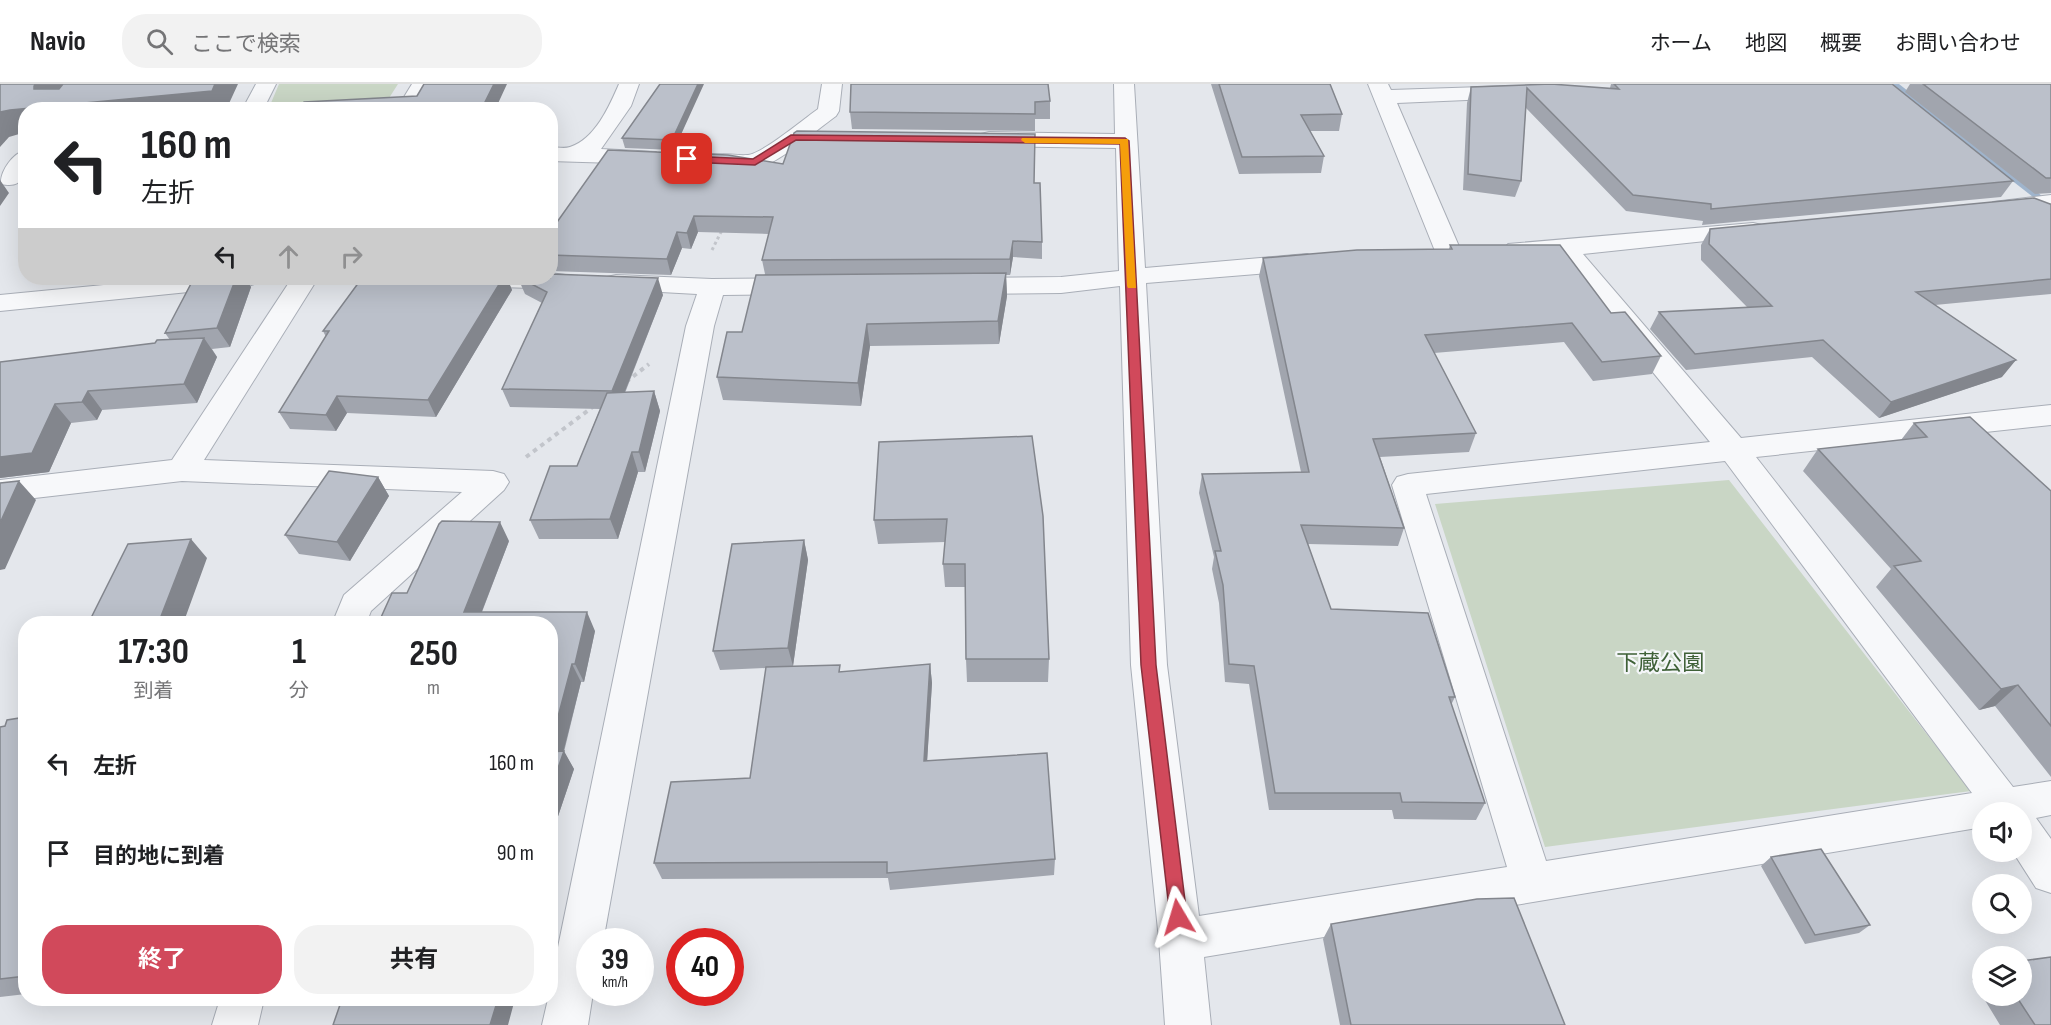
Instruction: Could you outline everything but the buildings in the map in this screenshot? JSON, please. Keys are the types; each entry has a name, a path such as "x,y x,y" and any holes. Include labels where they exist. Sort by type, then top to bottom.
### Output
{"street":[{"path":"256,102 266,84"},
{"path":"411,102 422,84"},
{"path":"562,154 593,144 620,106 629,84"},
{"path":"698,160 755,162 794,137 828,111 832,84"},
{"path":"1124,84 1149,665 1181,940 1188,1025"},
{"path":"1533,84 1531,91 1382,91 1460,251 1565,248 1774,228"},
{"path":"794,137 830,138"},
{"path":"971,139 1125,141"},
{"path":"562,154 664,158"},
{"path":"1999,182 2036,204 2051,220"},
{"path":"1981,208 2036,204"},
{"path":"1565,248 1732,448 2001,802"},
{"path":"933,286 1060,285 1184,271 1333,260"},
{"path":"558,281 712,287 817,286"},
{"path":"0,303 179,285"},
{"path":"182,470 300,285"},
{"path":"565,1025 700,326 712,287"},
{"path":"1532,881 1408,485 2051,415"},
{"path":"0,491 182,470 493,482"},
{"path":"352,616 356,604 493,482"},
{"path":"2032,807 2051,798"},
{"path":"1181,940 1532,881 1972,821"},
{"path":"2032,846 2051,874"},
{"path":"235,1025 240,1006"}],"path":[{"path":"712,287 702,270 723,227"},
{"path":"625,383 700,326"},
{"path":"493,482 597,404"}],"green space":[{"path":"279,84 398,84 386,102 271,102"},
{"name":"下蔵公園","path":"1729,480 1971,791 1545,847 1435,504"}],"waterway":[{"path":"1893,84 2051,208"}],"slow traffic":[{"path":"1025,140 1125,141 1132,286"}],"route":[{"path":"687,159 755,162 794,137 1125,141 1149,665 1178,917"}]}
